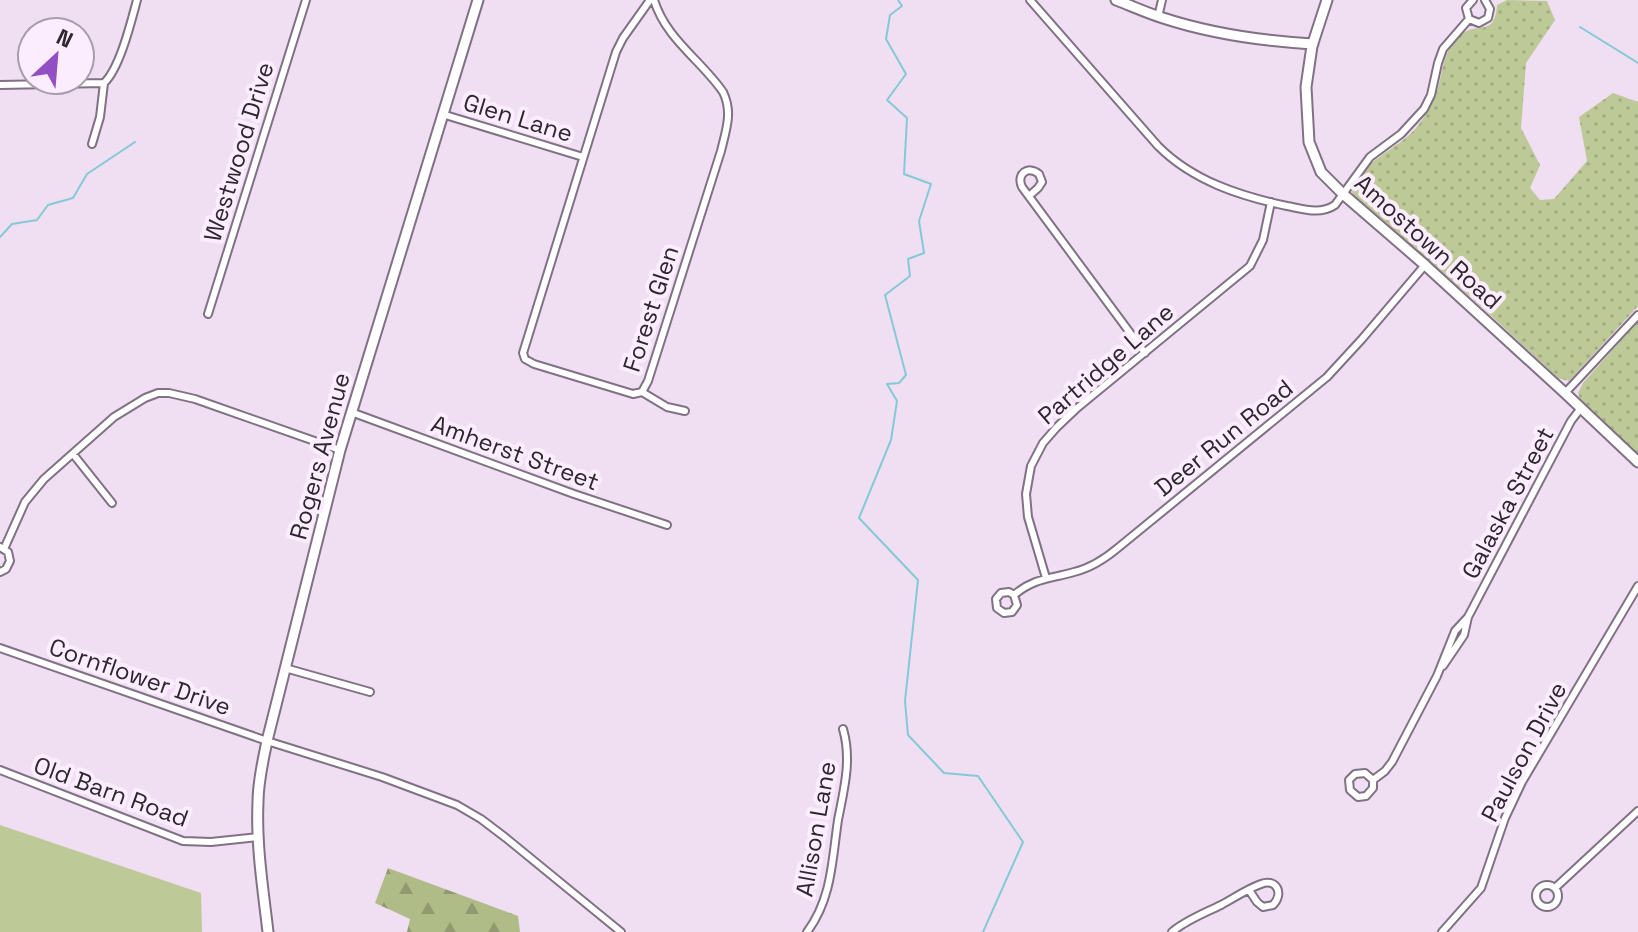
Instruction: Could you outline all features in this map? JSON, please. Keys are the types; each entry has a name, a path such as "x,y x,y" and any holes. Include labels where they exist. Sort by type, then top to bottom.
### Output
{"main road":[{"name":"Rogers Avenue","path":"268,932 258,837 259,788 267,741 340,450 478,0"},
{"path":"1116,0 1158,17 1229,35 1313,44"},
{"name":"Amostown Road","path":"1327,0 1313,44 1306,87 1309,142 1321,172 1638,462"}],"street":[{"path":"92,144 100,117 104,83 116,65 137,0"},
{"name":"Westwood Drive","path":"208,314 306,0"},
{"name":"Forest Glen","path":"652,0 676,39 723,92 729,115 721,151 642,392 633,394 613,389 534,364 523,355 583,157 616,52 652,0"},
{"path":"1030,0 1164,152 1188,170 1218,186 1311,210 1323,210 1335,205 1370,157 1401,134 1424,109 1433,90 1443,49 1469,19"},
{"path":"1158,17 1162,0"},
{"path":"1469,19 1466,8 1473,0"},
{"path":"1469,19 1479,23 1488,18 1490,9 1485,0"},
{"path":"0,85 104,83"},
{"name":"Glen Lane","path":"442,114 583,157"},
{"path":"1029,196 1145,353"},
{"name":"Partridge Lane","path":"1046,578 1026,504 1026,485 1034,458 1064,419 1250,266 1263,240 1271,202"},
{"name":"Deer Run Road","path":"1014,595 1027,585 1083,570 1111,554 1334,369 1425,265"},
{"path":"1565,393 1638,315"},
{"path":"642,392 667,407 685,411"},
{"path":"0,572 6,569 10,561 8,552 2,548 30,494 116,416 145,398 163,393 195,399 340,450"},
{"name":"Galaska Street","path":"1373,780 1389,767 1437,676 1464,635 1468,617 1571,421 1581,408"},
{"name":"Amherst Street","path":"351,412 667,525"},
{"path":"73,454 112,503"},
{"name":"Paulson Drive","path":"1442,932 1481,888 1522,782 1638,586"},
{"name":"Cornflower Drive","path":"0,648 416,789 465,809 506,838 621,932"},
{"path":"285,668 370,692"},
{"name":"Allison Lane","path":"807,932 823,903 833,863 848,764 843,729"},
{"name":"Old Barn Road","path":"0,770 183,841 211,842 258,837"},
{"name":"Galaska Street","path":"1357,773 1367,774 1373,780 1372,791 1363,797 1353,794 1349,788 1349,780 1357,773"},
{"path":"1555,888 1638,811"},
{"path":"1172,932 1249,890 1263,883 1270,883 1278,890 1278,900 1271,907 1263,907 1249,890"}],"green space":[{"path":"1507,0 1547,1 1555,20 1526,63 1521,128 1540,165 1530,188 1540,200 1554,199 1587,161 1579,117 1613,93 1638,102 1638,306 1569,381 1558,378 1352,192 1363,172 1408,136 1426,115 1435,96 1446,56 1454,43 1466,31 1489,26 1497,5"},
{"path":"1638,321 1638,455 1580,399 1578,393 1583,383"},
{"path":"0,825 201,893 202,932 0,932"},
{"path":"388,868 518,916 520,932 407,932 410,919 375,903"}],"waterway":[{"path":"898,0 902,6 890,15 886,39 906,74 887,100 907,118 904,174 931,184 919,221 924,253 908,259 910,276 885,295 906,375 899,383 887,384 897,401 891,440 859,518 918,580 905,701 908,735 944,773 978,776 1023,842 983,932"},
{"path":"1580,27 1638,63"},
{"path":"0,237 12,224 37,220 48,205 73,198 87,174 135,142"}]}
